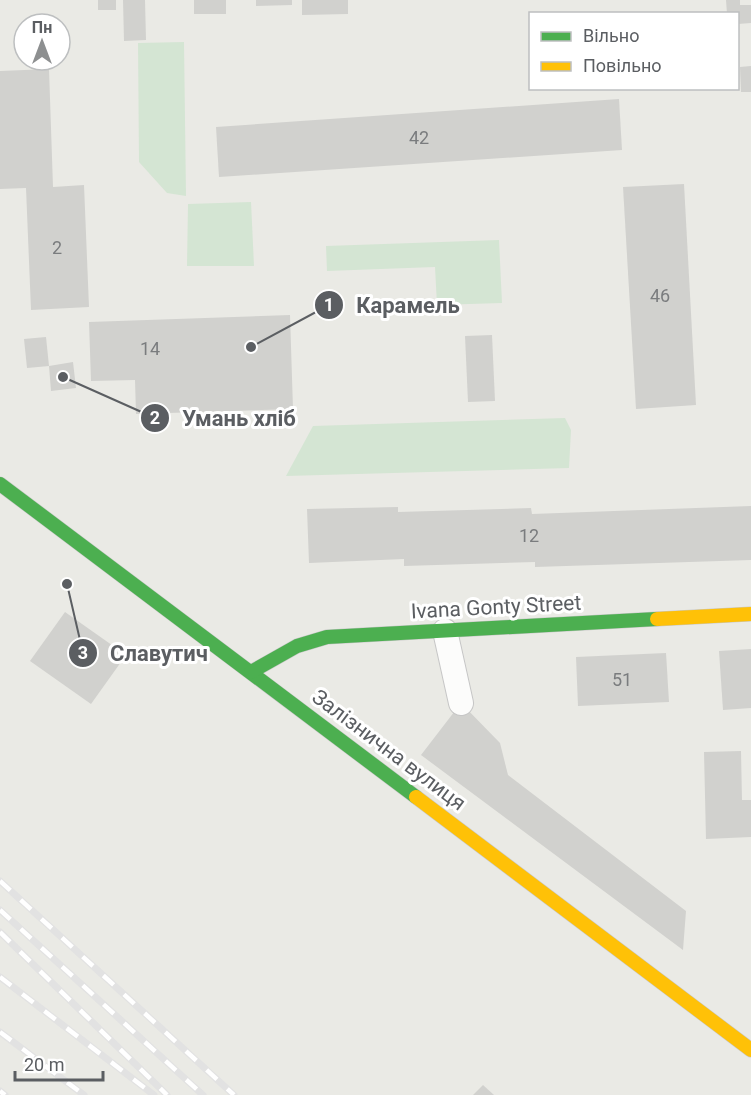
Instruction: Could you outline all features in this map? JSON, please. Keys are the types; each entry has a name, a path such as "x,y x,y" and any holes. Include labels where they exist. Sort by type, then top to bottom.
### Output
{"main road":[{"name":"Залізнична вулиця","path":"0,484 751,1050"},
{"name":"Ivana Gonty Street","path":"251,672 297,646 327,637 751,614"}],"street":[{"path":"445,631 461,703"}],"green space":[{"path":"184,42 186,196 167,193 139,162 138,43"},
{"path":"251,202 254,266 187,266 188,204"},
{"path":"499,240 502,303 437,305 435,267 327,271 326,246"},
{"path":"565,418 571,430 569,468 286,476 313,426"}],"building":[{"path":"98,0 116,0 116,10 98,10"},
{"path":"123,0 145,0 146,40 124,41"},
{"path":"194,0 226,0 226,14 194,14"},
{"path":"256,0 292,0 292,5 256,6"},
{"path":"302,0 348,0 348,14 302,15"},
{"path":"726,0 740,0 740,5 751,5 751,23 739,24 739,12 727,12"},
{"path":"751,66 751,92 741,92 740,67"},
{"path":"0,71 49,72 53,187 84,185 89,307 31,310 26,188 0,189"},
{"path":"619,99 622,150 219,177 216,127"},
{"path":"684,184 696,405 636,409 623,187"},
{"path":"290,315 293,409 136,414 135,380 91,381 89,322"},
{"path":"492,335 495,401 468,402 465,336"},
{"path":"46,337 49,366 27,368 24,339"},
{"path":"73,362 76,388 51,391 49,366"},
{"path":"751,506 751,560 535,567 535,562 404,566 404,559 309,563 307,509 398,507 398,512 531,508 532,514"},
{"path":"65,612 126,655 91,704 30,661"},
{"path":"751,649 751,708 723,710 719,651"},
{"path":"666,653 669,702 578,706 576,657"},
{"path":"461,703 500,743 508,775 686,911 683,950 421,755"},
{"path":"741,751 742,800 751,800 751,837 706,839 704,752"},
{"path":"483,1085 494,1095 473,1095"}],"railway":[{"path":"0,881 234,1095"},
{"path":"0,910 203,1095"},
{"path":"0,932 167,1095"},
{"path":"0,977 154,1095"},
{"path":"0,1032 84,1095"},
{"path":"0,1091 5,1095"}],"traffic: fast":[{"path":"0,484 416,797"},
{"path":"251,672 297,646 327,637 657,619"}],"traffic: slow":[{"path":"657,619 751,614"},
{"path":"416,797 751,1050"}],"place":[{"name":"Карамель","path":"251,347"},
{"name":"Умань хліб","path":"63,377"},
{"name":"Славутич","path":"67,584"}]}
